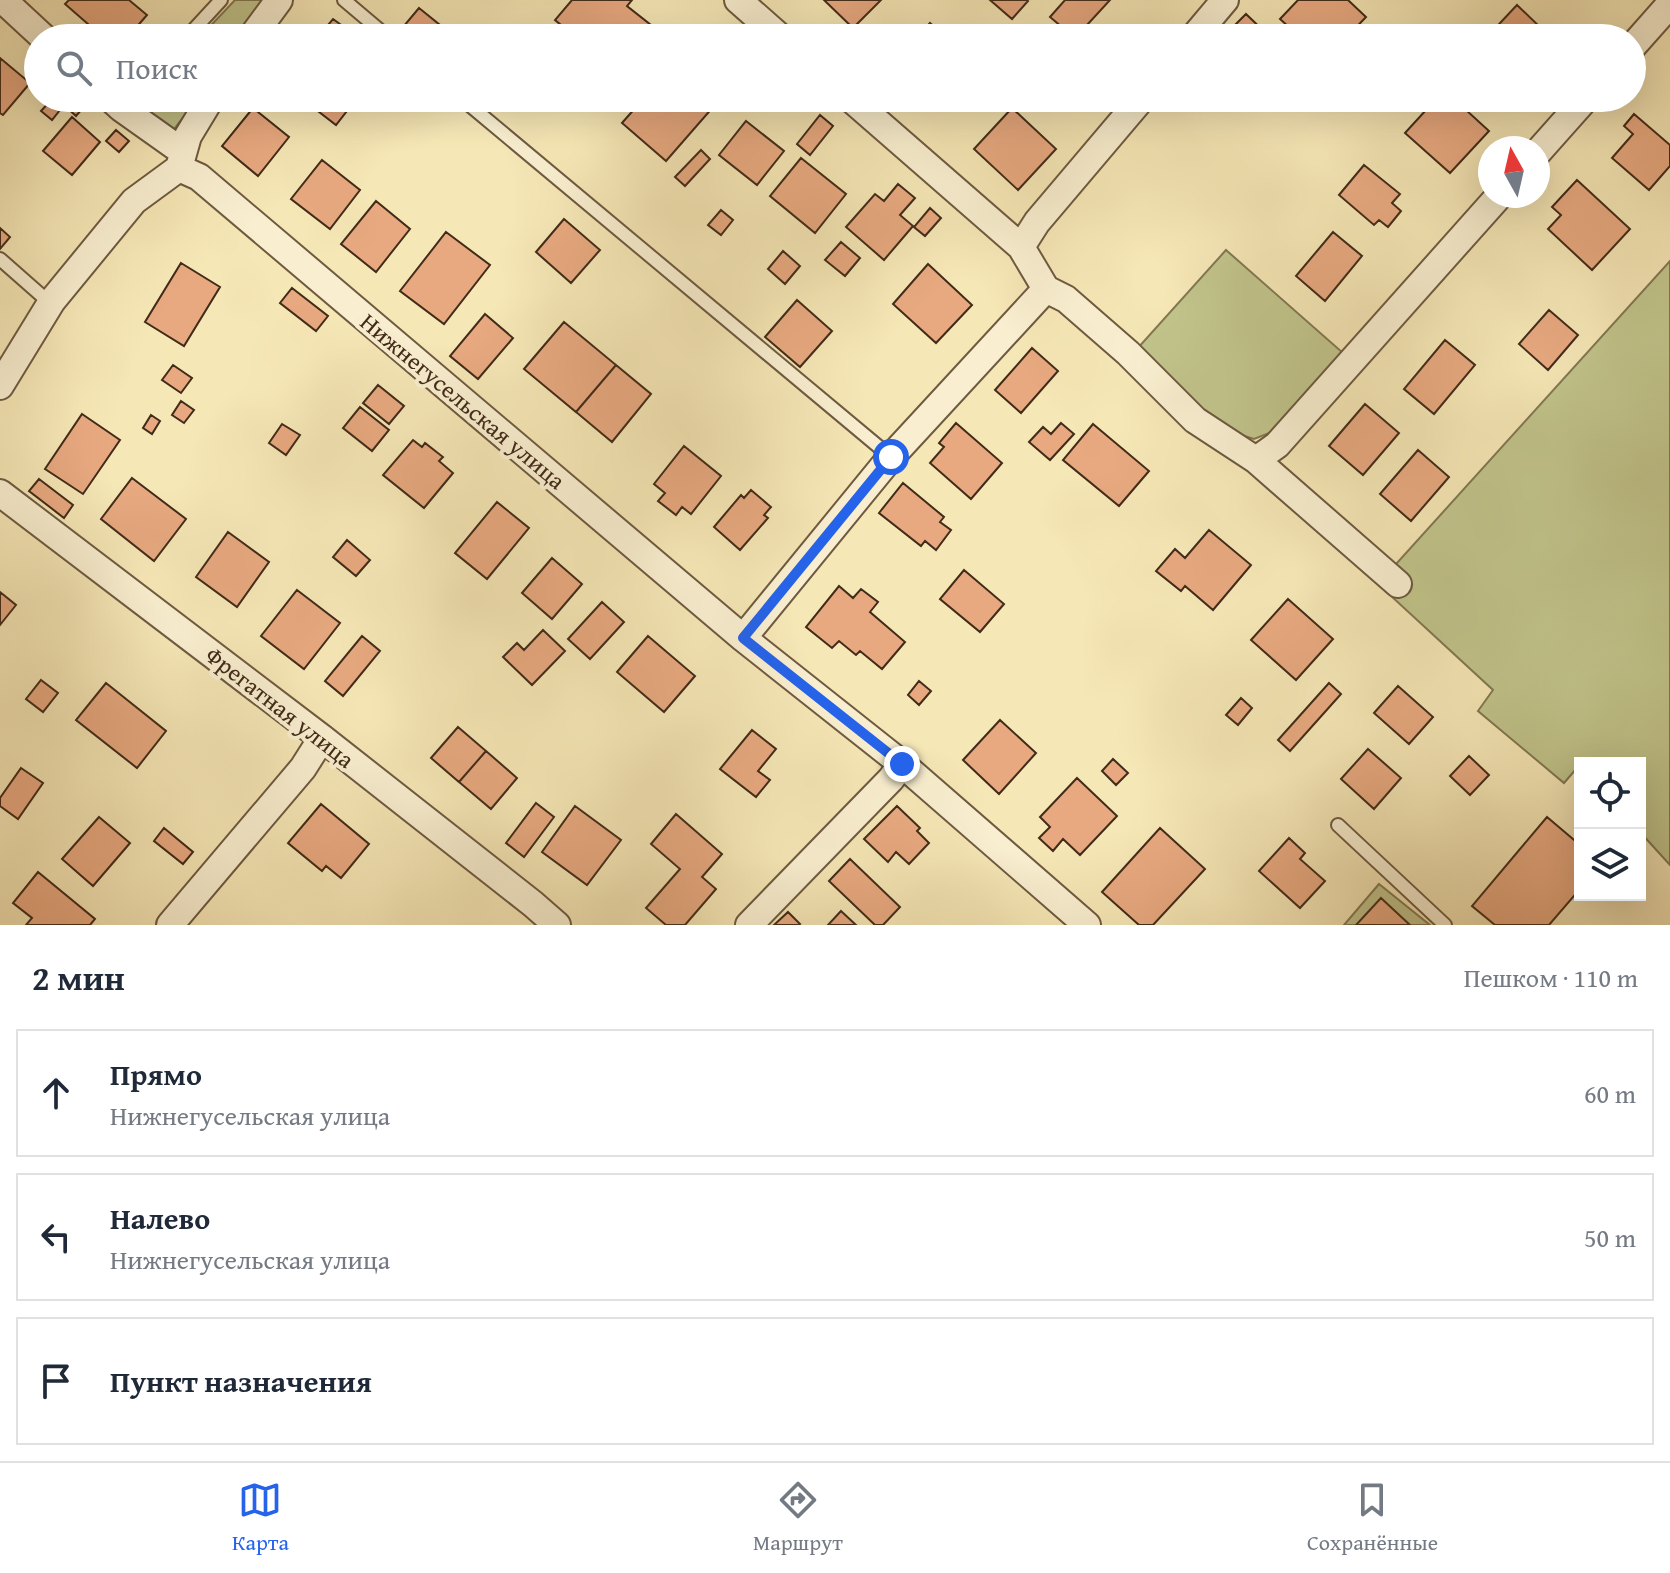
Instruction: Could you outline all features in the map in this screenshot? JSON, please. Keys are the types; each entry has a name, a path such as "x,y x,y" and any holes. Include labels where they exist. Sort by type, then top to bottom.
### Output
{"street":[{"path":"3,0 29,24"},
{"path":"261,24 279,0"},
{"path":"738,0 765,24"},
{"path":"1205,24 1225,0"},
{"path":"1646,31 1670,4"},
{"name":"Нижнегусельская улица","path":"132,112 199,177 743,638 902,764 1087,925"},
{"path":"0,386 52,301 134,201 181,160 188,136 203,112"},
{"path":"866,112 1021,247 1046,289 1066,299 1108,335 1195,420 1256,460 1398,584"},
{"path":"1021,247 1037,222 1130,112"},
{"path":"1550,139 1574,112"},
{"path":"1256,460 1277,445 1488,208"},
{"path":"743,638 891,457 1046,289"},
{"name":"Фрегатная улица","path":"0,493 322,738 557,925"},
{"path":"170,925 303,768 322,738"},
{"path":"749,925 902,764"}],"lane":[{"path":"199,24 221,0"},
{"path":"344,0 372,24"},
{"path":"478,112 891,457"},
{"path":"0,259 52,301"},
{"path":"1338,825 1445,925"}],"green space":[{"path":"235,0 267,0 250,24 212,24"},
{"path":"137,112 187,112 171,133"},
{"path":"1226,250 1343,353 1272,432 1254,439 1235,433 1202,413 1137,349"},
{"path":"1670,261 1670,865 1646,839 1646,757 1574,757 1574,771 1564,783 1478,711 1493,690 1378,584"},
{"path":"1379,884 1430,925 1344,925"}],"building":[{"path":"69,0 129,0 147,15 139,24 88,24 65,4"},
{"path":"572,0 632,0 627,6 650,24 560,24 555,20"},
{"path":"824,0 881,0 857,24 849,24"},
{"path":"990,0 1027,0 1028,1 1012,19"},
{"path":"1065,0 1110,0 1088,24 1058,24 1050,17"},
{"path":"1298,0 1348,0 1366,17 1359,24 1286,24 1280,19"},
{"path":"1517,5 1537,24 1499,24"},
{"path":"419,8 439,24 406,24"},
{"path":"1246,14 1256,24 1236,24"},
{"path":"0,58 24,78 24,90 3,115 0,113"},
{"path":"42,112 58,112 52,120"},
{"path":"250,112 258,112 289,137 258,176 222,146"},
{"path":"319,112 346,112 336,125"},
{"path":"632,112 709,112 666,161 622,123"},
{"path":"1008,112 1016,112 1056,149 1018,190 974,149"},
{"path":"1424,112 1468,112 1489,131 1484,136 1478,136 1478,143 1450,173 1405,133"},
{"path":"1634,114 1670,145 1670,166 1649,190 1612,158 1633,134 1624,126"},
{"path":"820,115 833,126 810,155 797,144"},
{"path":"72,117 100,142 72,175 43,151"},
{"path":"746,121 784,151 757,185 719,155"},
{"path":"116,130 129,141 119,152 106,141"},
{"path":"701,150 710,159 685,186 675,177"},
{"path":"801,158 846,194 815,233 770,196"},
{"path":"322,160 360,190 330,229 291,199"},
{"path":"1364,165 1400,194 1392,203 1401,211 1388,227 1379,220 1374,225 1339,195"},
{"path":"1577,180 1630,229 1592,270 1548,229 1561,215 1552,207"},
{"path":"898,184 915,198 900,215 913,226 884,260 846,227 875,194 884,201"},
{"path":"376,201 410,229 376,272 341,244"},
{"path":"930,208 941,218 925,236 914,227"},
{"path":"721,210 733,220 721,235 708,225"},
{"path":"564,219 600,250 571,283 536,252"},
{"path":"0,228 10,237 0,249"},
{"path":"446,232 490,265 444,324 400,291"},
{"path":"1333,232 1362,256 1325,301 1296,276"},
{"path":"841,242 860,258 845,276 825,260"},
{"path":"783,251 800,266 785,284 768,269"},
{"path":"181,263 220,287 184,346 145,322"},
{"path":"928,264 972,305 936,343 893,304"},
{"path":"292,288 328,316 316,331 280,303"},
{"path":"797,300 832,331 800,367 765,337"},
{"path":"1549,310 1578,335 1548,370 1519,344"},
{"path":"485,314 513,338 478,379 450,356"},
{"path":"564,322 616,365 576,412 524,369"},
{"path":"1445,340 1475,365 1434,414 1404,389"},
{"path":"1032,348 1058,371 1021,413 995,390"},
{"path":"173,365 192,378 181,393 162,380"},
{"path":"616,365 651,394 612,442 576,412"},
{"path":"378,385 404,406 389,424 363,403"},
{"path":"181,401 194,410 184,423 172,415"},
{"path":"1365,404 1399,433 1363,475 1329,446"},
{"path":"360,407 389,430 372,451 343,428"},
{"path":"82,414 120,440 83,494 45,469"},
{"path":"151,415 160,421 152,434 143,428"},
{"path":"956,423 1002,463 971,499 930,463 944,447 939,443"},
{"path":"1061,423 1074,434 1050,460 1029,442 1043,427 1051,434"},
{"path":"282,424 300,435 286,455 269,443"},
{"path":"1093,424 1149,471 1119,506 1063,460"},
{"path":"413,440 422,447 425,443 443,457 439,461 453,473 424,508 383,475"},
{"path":"684,446 721,476 691,514 682,507 676,515 658,501 665,493 654,484"},
{"path":"1418,450 1449,477 1411,521 1380,494"},
{"path":"132,478 186,519 154,561 101,519"},
{"path":"39,479 73,505 64,518 29,491"},
{"path":"903,483 944,517 940,522 951,530 936,550 925,541 921,546 879,513"},
{"path":"751,490 771,507 764,515 768,518 740,550 714,527 741,495 744,498"},
{"path":"497,502 529,528 487,579 455,553"},
{"path":"1209,530 1251,565 1213,610 1185,586 1181,591 1156,571 1175,549 1185,558"},
{"path":"228,532 269,562 237,607 196,577"},
{"path":"347,540 370,560 356,576 333,557"},
{"path":"552,558 582,584 552,619 522,593"},
{"path":"964,570 1004,604 980,632 940,599"},
{"path":"839,586 853,598 861,589 878,602 870,612 905,642 882,669 860,651 856,655 839,641 832,648 806,627"},
{"path":"297,590 340,623 304,669 261,636"},
{"path":"0,592 16,605 0,625"},
{"path":"1288,599 1333,639 1296,680 1251,640"},
{"path":"602,602 624,622 590,659 568,639"},
{"path":"543,630 565,651 532,685 503,657 517,643 524,650"},
{"path":"362,636 380,651 343,696 325,681"},
{"path":"648,636 695,676 664,712 617,672"},
{"path":"41,680 58,693 43,712 26,699"},
{"path":"919,681 931,691 919,705 908,695"},
{"path":"106,683 166,731 137,768 76,720"},
{"path":"1329,683 1341,694 1290,751 1278,740"},
{"path":"1398,686 1433,717 1409,744 1374,713"},
{"path":"1241,698 1252,708 1238,725 1226,715"},
{"path":"1000,720 1036,753 999,794 963,760"},
{"path":"458,727 486,751 459,782 431,758"},
{"path":"752,730 776,749 758,771 770,780 756,797 720,769"},
{"path":"1368,749 1401,778 1374,809 1341,779"},
{"path":"486,751 517,778 491,809 459,782"},
{"path":"1469,756 1489,775 1470,795 1450,776"},
{"path":"1113,759 1128,773 1116,785 1102,771"},
{"path":"21,768 43,783 18,819 0,806 0,798"},
{"path":"1077,778 1117,816 1080,855 1063,839 1053,851 1039,838 1050,827 1040,817"},
{"path":"536,803 554,817 524,857 506,843"},
{"path":"321,804 369,844 341,878 326,866 322,871 288,843"},
{"path":"575,806 621,840 587,885 542,852"},
{"path":"897,806 920,828 917,831 929,843 909,864 896,852 888,862 864,839"},
{"path":"676,814 722,854 702,877 716,889 685,925 666,925 646,908 680,869 651,844"},
{"path":"99,817 130,843 93,886 62,859"},
{"path":"1547,817 1574,840 1574,896 1549,925 1495,925 1472,906"},
{"path":"164,828 193,852 183,864 154,841"},
{"path":"1160,828 1205,869 1153,925 1139,925 1102,892"},
{"path":"1289,838 1305,853 1300,859 1325,881 1300,908 1259,871"},
{"path":"850,859 900,907 883,925 875,925 829,881"},
{"path":"38,872 95,919 90,925 26,925 32,918 13,903"},
{"path":"1381,898 1410,925 1356,925"},
{"path":"841,911 856,925 828,925"},
{"path":"788,912 799,925 774,925"}],"route":[{"path":"891,457 743,638 902,764"}]}
